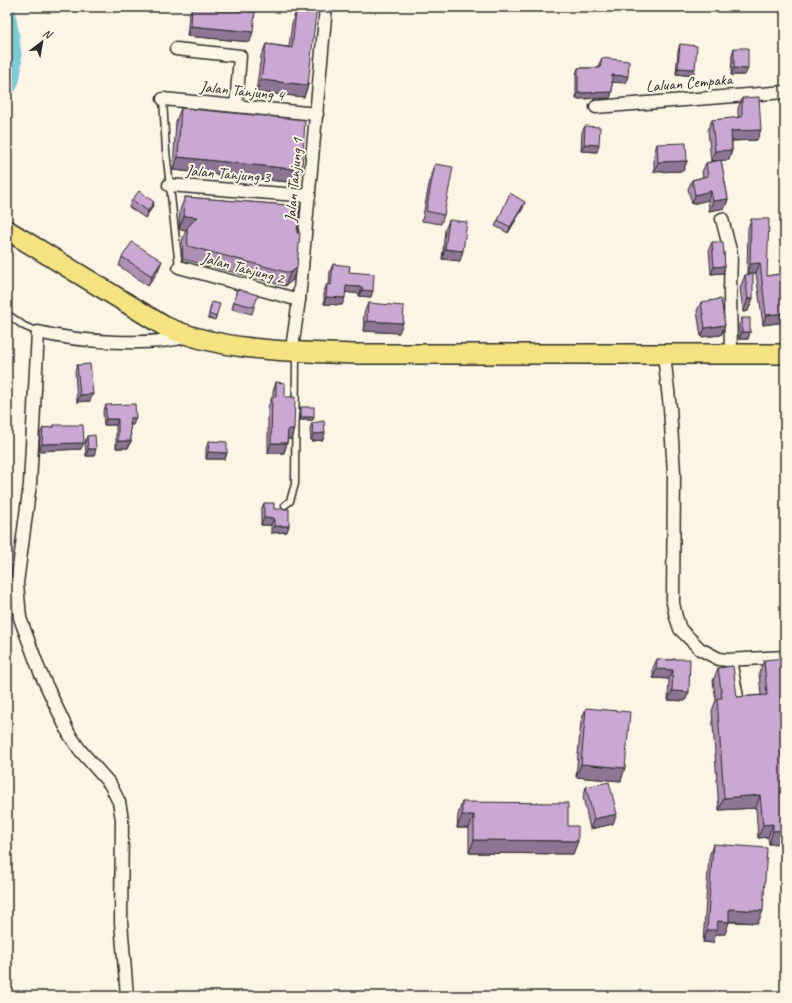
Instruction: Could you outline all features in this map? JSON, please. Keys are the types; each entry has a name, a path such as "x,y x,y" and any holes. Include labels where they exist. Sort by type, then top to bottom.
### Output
{"main road":[{"path":"7,230 164,326 190,336 216,343 268,350 281,347 305,347 328,353 409,355 785,354"},
{"path":"38,248 155,309 202,330 234,337 295,347 548,348 599,354"}],"street":[{"name":"Jalan Tanjung 1","path":"295,347 326,7"},
{"path":"176,49 240,56 236,106"},
{"name":"Laluan Cempaka","path":"596,107 785,92"},
{"name":"Jalan Tanjung 4","path":"163,99 317,114"},
{"name":"Jalan Tanjung 3","path":"169,185 309,196"},
{"path":"722,219 731,254 731,355"},
{"name":"Jalan Tanjung 2","path":"179,267 299,300"},
{"path":"127,996 121,922 122,819 119,802 110,784 80,750 69,734 35,660 20,618 17,583 30,484 38,332 72,338 132,342 171,342 190,336"},
{"path":"664,355 670,408 674,472 673,603 680,629 700,649 719,659 734,660 785,657"}],"lane":[{"path":"163,99 169,185 179,267"},
{"path":"7,314 24,326 38,332"},
{"path":"285,505 290,500 295,484 295,347"},
{"path":"734,660 742,702"}],"building":[{"path":"192,7 255,12 253,32 191,26"},
{"path":"296,11 316,13 308,85 261,80 266,44 292,48"},
{"path":"680,44 697,46 695,69 678,68"},
{"path":"734,48 748,48 748,69 734,68"},
{"path":"602,58 629,61 628,76 612,75 612,92 578,93 578,68 600,68"},
{"path":"759,97 761,130 731,131 732,150 715,151 712,120 742,117 742,98"},
{"path":"181,108 305,120 302,170 178,157"},
{"path":"585,126 600,127 599,145 584,144"},
{"path":"686,143 687,161 658,162 657,144"},
{"path":"721,160 728,199 713,201 711,191 695,195 692,180 708,176 706,163"},
{"path":"435,164 453,167 444,215 426,211"},
{"path":"139,191 154,202 148,211 132,200"},
{"path":"510,193 525,202 510,227 498,220"},
{"path":"185,197 300,206 297,233 300,233 297,268 290,273 188,246 187,228 197,217 184,216"},
{"path":"751,219 769,219 767,276 785,273 785,313 766,315 760,263 750,264"},
{"path":"449,220 467,222 463,251 445,249"},
{"path":"132,242 162,261 152,276 122,257"},
{"path":"712,242 723,242 725,266 714,267"},
{"path":"333,264 350,266 349,272 374,274 373,291 362,290 362,287 346,286 345,298 326,297 327,284 331,285"},
{"path":"753,274 753,298 748,299 745,275"},
{"path":"237,289 258,295 254,307 234,302"},
{"path":"721,299 725,325 705,328 701,302"},
{"path":"212,302 220,304 216,317 209,314"},
{"path":"368,303 404,306 403,323 367,321"},
{"path":"742,318 750,318 750,332 742,332"},
{"path":"90,364 93,394 80,395 77,365"},
{"path":"276,382 285,383 285,397 295,397 294,429 288,429 287,443 271,443 272,397 276,397"},
{"path":"135,404 136,418 130,418 131,441 118,441 118,419 106,419 106,405"},
{"path":"301,407 314,407 314,417 301,417"},
{"path":"324,421 325,433 313,434 312,423"},
{"path":"54,425 83,425 84,443 42,444 43,428 54,427"},
{"path":"95,435 96,449 88,449 87,436"},
{"path":"209,441 227,442 227,453 208,452"},
{"path":"264,503 274,503 274,509 289,509 289,526 274,526 274,518 264,518"},
{"path":"785,658 785,830 773,831 773,824 763,825 760,795 724,798 717,698 722,698 718,668 733,666 737,697 767,695 764,660"},
{"path":"657,659 690,659 689,692 672,691 673,670 656,669"},
{"path":"586,708 630,712 625,768 581,764"},
{"path":"609,782 617,814 594,819 586,787"},
{"path":"462,802 568,803 568,826 578,826 578,841 474,840 474,815 462,815"},
{"path":"713,844 767,848 763,911 729,909 729,922 718,921 717,930 707,930"}],"waterway":[{"path":"7,15 13,62 11,80 7,87"}]}
